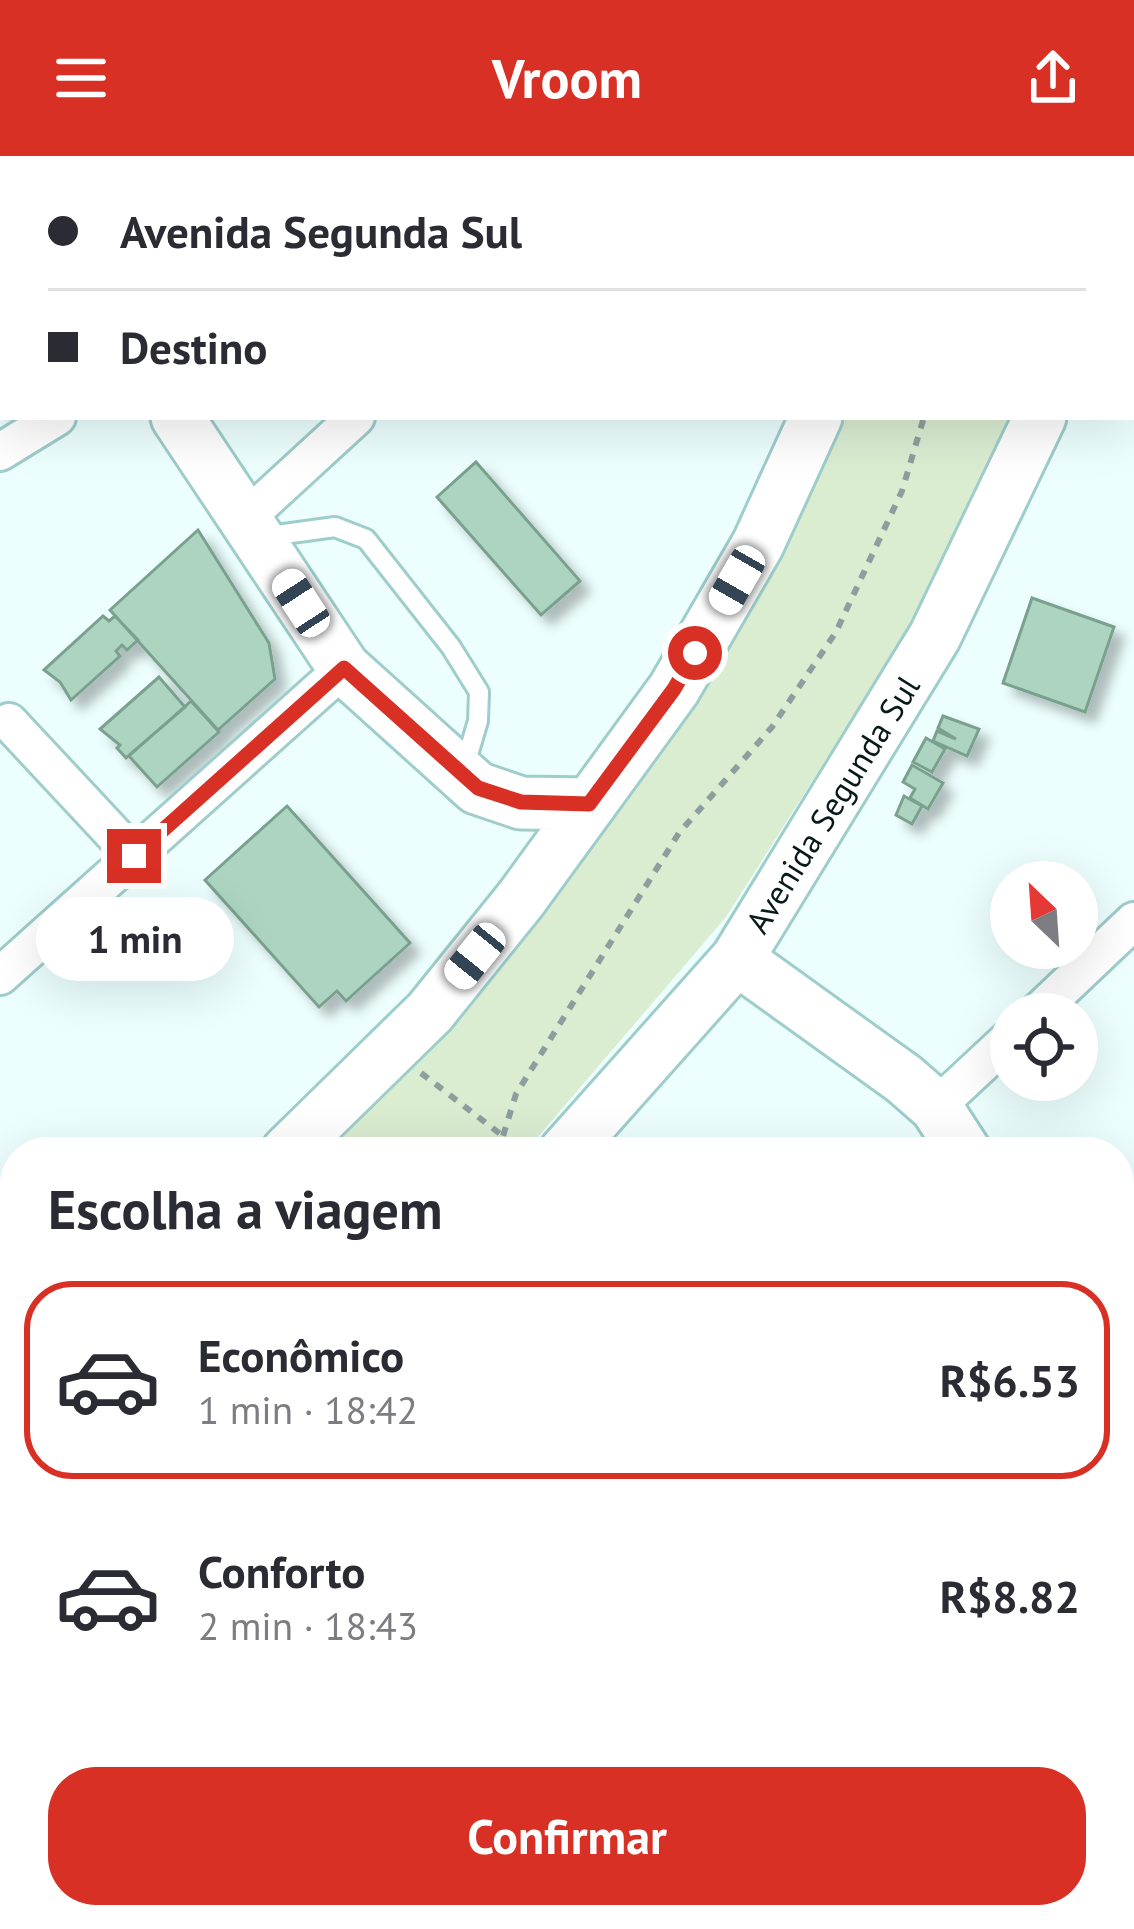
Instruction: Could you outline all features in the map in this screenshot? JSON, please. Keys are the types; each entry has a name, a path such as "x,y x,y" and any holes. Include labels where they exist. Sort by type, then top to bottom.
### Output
{"main road":[{"path":"179,420 344,668 470,781 512,851 520,898"},
{"path":"302,1137 430,1012 589,804 686,668 758,544 815,420"},
{"name":"Avenida Segunda Sul","path":"578,1137 737,959 935,636 1039,420"},
{"path":"470,781 521,802 589,804"},
{"path":"737,959 904,1079 936,1107 955,1137"}],"street":[{"path":"0,452 52,420"},
{"path":"251,528 353,420"},
{"path":"0,976 344,668"},
{"path":"9,722 134,856"},
{"path":"1058,993 1134,921"},
{"path":"936,1107 990,1057"}],"lane":[{"path":"251,528 335,527 366,539 451,647 478,692 470,781"}],"path":[{"path":"390,1049 503,1136 516,1094 680,833 772,727 836,632 902,491 923,420"}],"green space":[{"path":"831,420 1016,420 945,572 726,917 538,1137 314,1137 508,944"}],"building":[{"path":"476,462 580,581 541,615 437,497"},
{"path":"198,530 269,643 275,679 218,730 110,610"},
{"path":"1032,598 1114,627 1085,712 1003,683"},
{"path":"103,616 109,621 115,616 138,640 127,650 122,645 116,651 120,656 71,700 60,682 44,670"},
{"path":"159,677 185,707 126,758 117,748 120,745 100,729"},
{"path":"191,701 219,732 157,787 129,756"},
{"path":"943,716 979,729 967,756 933,741 937,731 956,739 938,728"},
{"path":"926,738 945,749 932,772 913,762"},
{"path":"912,765 943,783 928,809 910,798 915,789 903,782"},
{"path":"904,796 922,806 912,824 896,815"},
{"path":"287,806 410,943 346,1001 337,991 319,1007 205,880"}],"route":[{"path":"134,856 344,668 478,788 501,798 545,806 589,804 695,653"}]}
